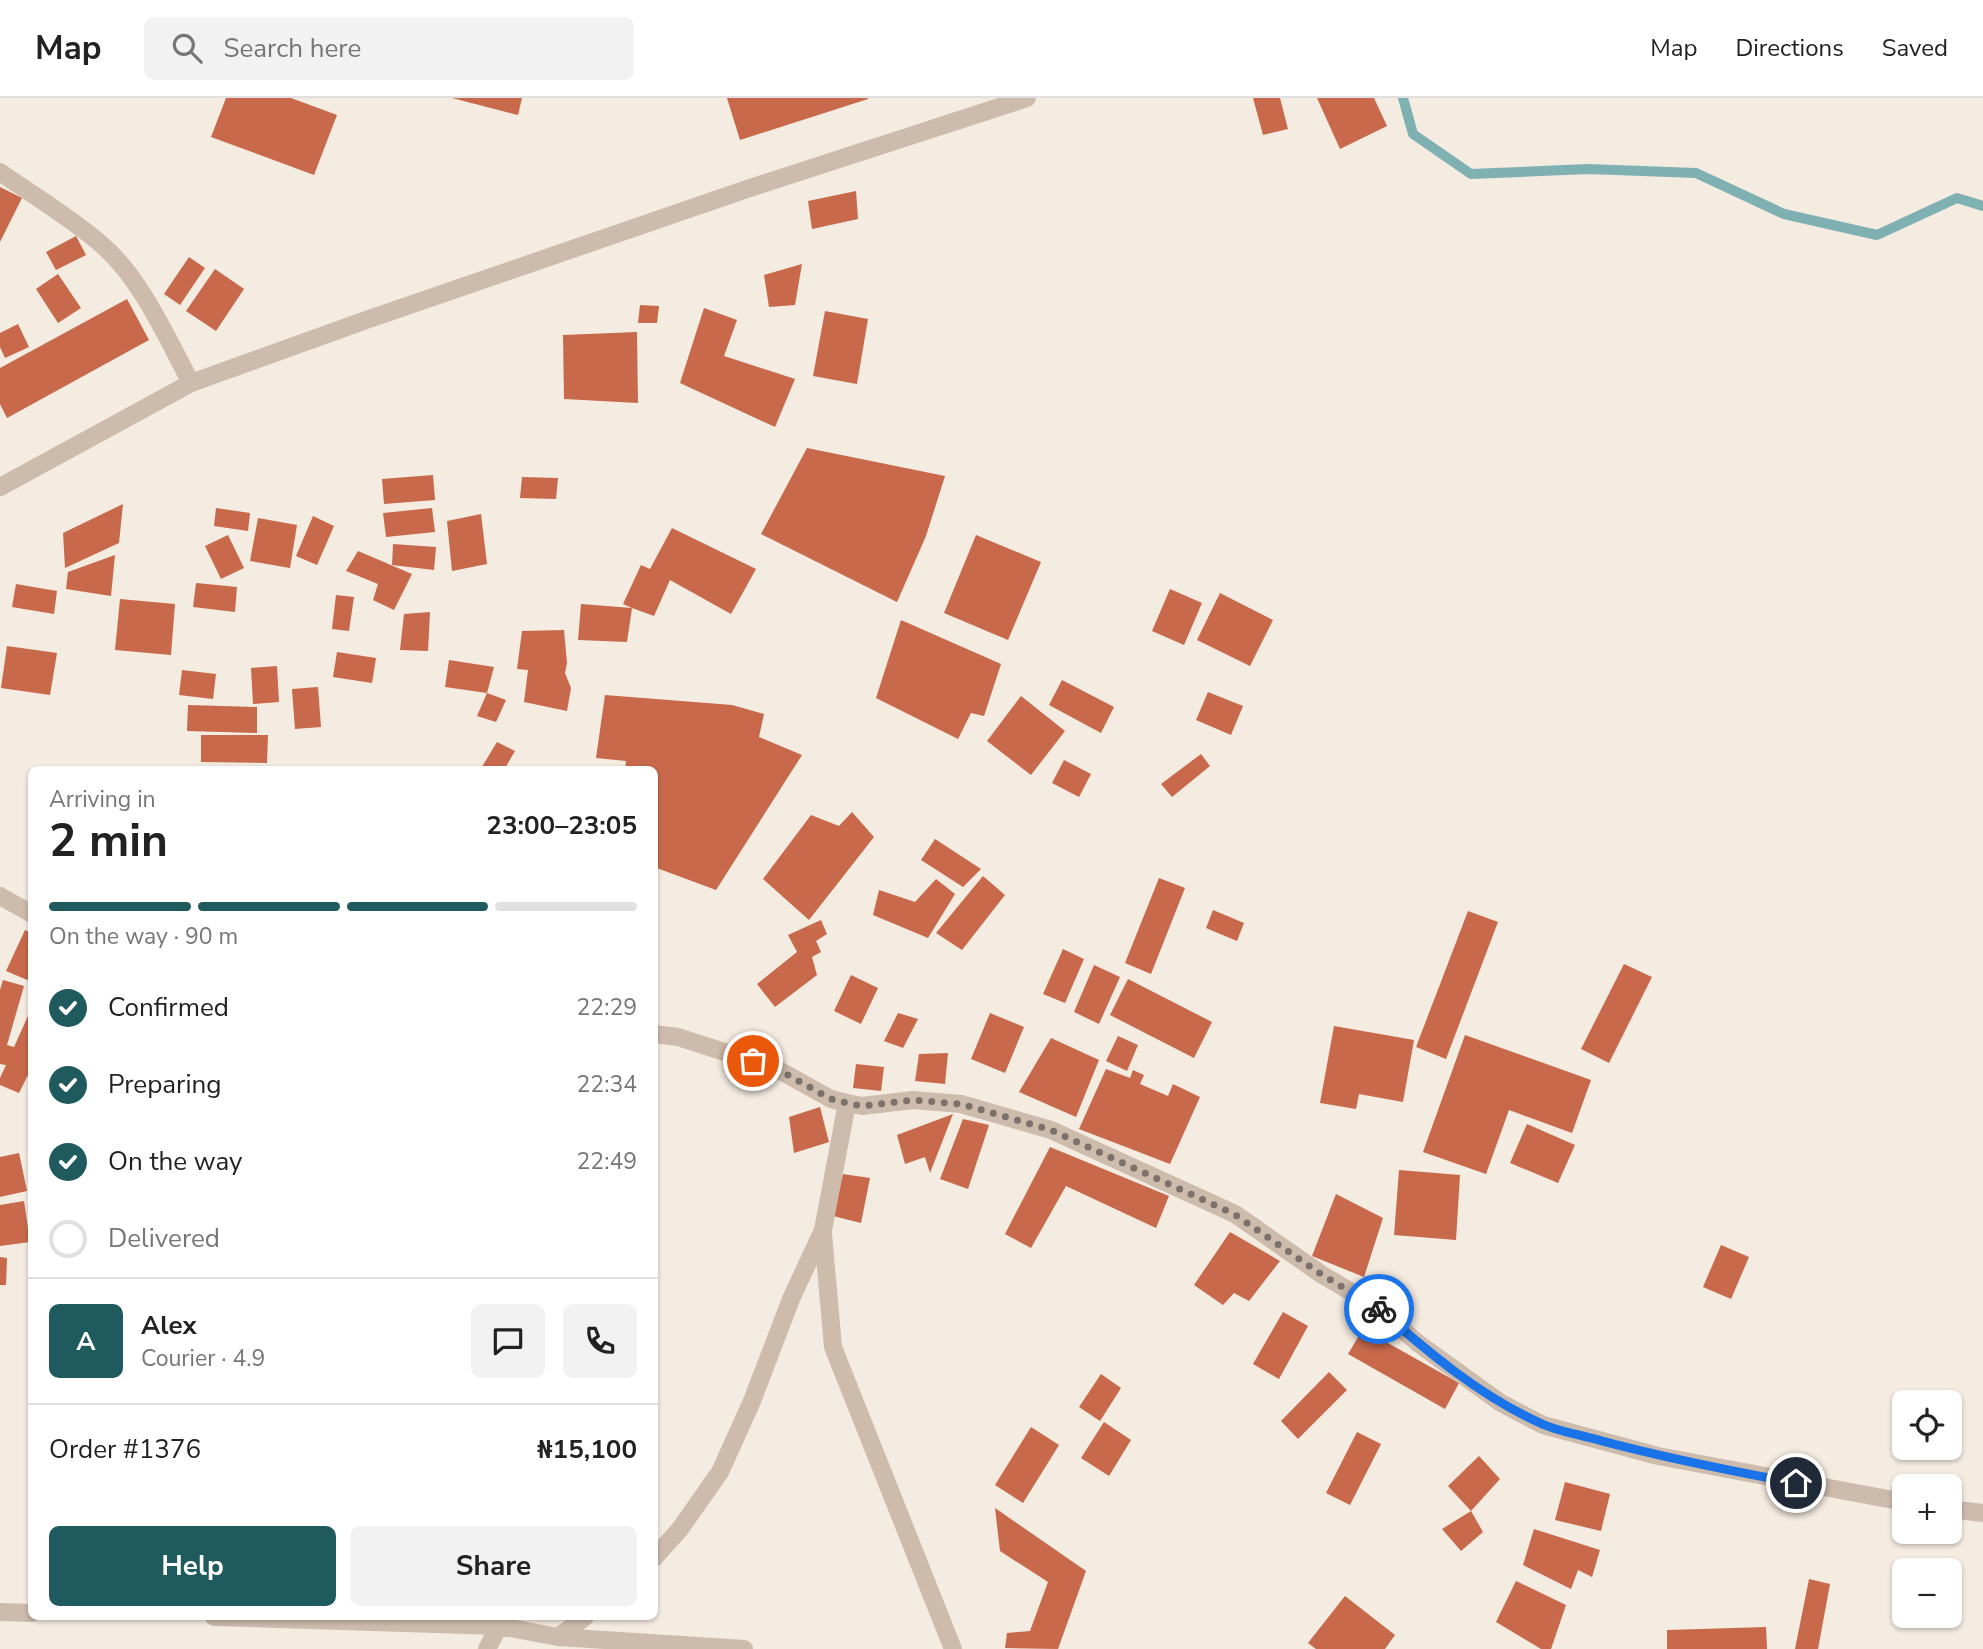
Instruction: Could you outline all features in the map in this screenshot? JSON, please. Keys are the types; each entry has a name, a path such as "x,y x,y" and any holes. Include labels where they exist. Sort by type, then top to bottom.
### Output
{"street":[{"path":"0,487 191,383 734,193 1027,98"},
{"path":"0,172 103,244 128,274 156,316 191,383"},
{"path":"0,896 28,912"},
{"path":"658,1034 678,1037 777,1069 831,1099 847,1103 862,1106 912,1100 961,1104 1051,1130 1234,1214 1321,1274 1376,1306 1419,1344 1501,1403 1543,1424 1658,1456 1892,1500"},
{"path":"658,1554 680,1529 720,1472 752,1401 791,1299 822,1230 847,1103"},
{"path":"822,1230 832,1347 953,1649"},
{"path":"1962,1510 1983,1513"},
{"path":"0,1612 28,1613"},
{"path":"309,1620 499,1626 558,1637 744,1649"},
{"path":"558,1637 581,1620"},
{"path":"487,1649 499,1626"}],"building":[{"path":"226,98 291,98 337,115 314,175 211,137"},
{"path":"452,98 522,98 518,115"},
{"path":"727,98 868,98 868,99 740,140"},
{"path":"1253,98 1280,98 1288,129 1263,135"},
{"path":"1317,98 1374,98 1387,126 1340,149"},
{"path":"0,187 22,198 0,242"},
{"path":"856,191 858,219 812,229 808,201"},
{"path":"76,236 86,255 56,270 46,252"},
{"path":"189,257 205,268 180,305 164,294"},
{"path":"802,264 795,305 769,307 764,275"},
{"path":"215,269 244,289 216,331 186,311"},
{"path":"58,274 81,308 58,323 36,289"},
{"path":"127,299 149,340 7,418 0,404 0,368"},
{"path":"640,305 659,306 657,323 638,323"},
{"path":"704,308 737,320 724,356 795,379 775,427 680,383"},
{"path":"825,311 868,319 857,384 813,376"},
{"path":"18,324 29,347 5,358 0,347 0,333"},
{"path":"637,332 638,403 564,399 563,335"},
{"path":"807,448 945,476 926,536 897,602 761,534"},
{"path":"433,475 435,500 384,504 382,479"},
{"path":"522,477 558,478 556,499 520,498"},
{"path":"123,504 119,543 65,568 63,533"},
{"path":"216,508 250,513 248,531 214,526"},
{"path":"432,508 435,532 386,537 383,513"},
{"path":"481,514 487,564 452,571 447,521"},
{"path":"313,516 334,526 317,565 296,556"},
{"path":"258,518 297,525 290,568 250,561"},
{"path":"672,528 756,569 731,614 670,580 654,616 623,604 641,565 650,569"},
{"path":"228,535 244,568 221,579 205,546"},
{"path":"976,535 1041,562 1008,640 944,613"},
{"path":"393,544 436,547 434,570 392,565"},
{"path":"358,551 412,574 394,610 373,600 378,584 346,571"},
{"path":"115,555 111,596 66,589 68,572"},
{"path":"196,583 237,587 235,612 193,607"},
{"path":"16,584 57,591 54,614 12,607"},
{"path":"1170,589 1202,603 1184,645 1152,631"},
{"path":"1220,593 1273,620 1250,666 1197,640"},
{"path":"336,595 354,597 349,631 332,629"},
{"path":"120,599 175,604 171,655 115,650"},
{"path":"581,604 632,608 627,642 578,640"},
{"path":"430,612 428,651 400,650 404,614"},
{"path":"901,620 1001,664 984,716 971,713 958,739 876,698"},
{"path":"564,630 567,663 565,673 571,688 567,711 524,702 528,670 517,669 522,631"},
{"path":"7,646 57,653 50,695 1,688"},
{"path":"337,652 376,658 372,683 333,677"},
{"path":"449,660 494,667 487,693 445,687"},
{"path":"277,666 279,702 253,704 251,668"},
{"path":"182,670 216,674 213,699 179,695"},
{"path":"1062,680 1114,707 1101,733 1049,705"},
{"path":"318,687 321,727 295,729 292,689"},
{"path":"1208,692 1243,706 1231,735 1196,720"},
{"path":"487,693 506,700 496,722 477,716"},
{"path":"605,695 732,705 764,714 759,737 802,755 716,890 658,868 658,766 625,766 626,761 596,758"},
{"path":"1021,696 1065,731 1031,775 987,741"},
{"path":"188,705 257,707 257,733 187,731"},
{"path":"201,735 268,735 267,763 201,762"},
{"path":"497,742 515,751 506,766 482,766"},
{"path":"1201,754 1210,766 1172,797 1161,784"},
{"path":"1064,760 1091,774 1079,797 1052,783"},
{"path":"852,812 874,837 809,920 763,879 811,815 839,826"},
{"path":"935,839 981,869 963,887 921,860"},
{"path":"983,876 1005,895 962,950 936,933"},
{"path":"1159,878 1185,888 1151,974 1125,963"},
{"path":"936,879 955,894 928,938 873,915 879,890 915,902"},
{"path":"1213,910 1244,923 1237,941 1206,928"},
{"path":"1468,911 1498,922 1446,1059 1416,1047"},
{"path":"821,920 827,934 816,941 821,952 812,957 817,975 775,1007 757,984 797,952 788,935"},
{"path":"25,930 28,931 28,980 6,971"},
{"path":"1063,949 1084,959 1065,1003 1043,994"},
{"path":"1624,964 1652,977 1609,1063 1581,1049"},
{"path":"1094,965 1120,977 1099,1024 1074,1012"},
{"path":"851,975 878,988 861,1024 834,1011"},
{"path":"1128,979 1212,1022 1194,1058 1110,1015"},
{"path":"3,980 24,986 7,1045 14,1047 28,1016 28,1075 19,1093 0,1085 6,1065 0,1064 0,990"},
{"path":"898,1013 918,1019 903,1048 884,1041"},
{"path":"990,1013 1024,1027 1005,1073 971,1059"},
{"path":"1334,1026 1414,1040 1403,1102 1359,1094 1356,1109 1320,1103"},
{"path":"1465,1035 1591,1080 1572,1133 1509,1110 1486,1174 1423,1152"},
{"path":"1118,1036 1138,1045 1127,1071 1106,1061"},
{"path":"1051,1038 1099,1060 1076,1117 1019,1092"},
{"path":"948,1053 945,1084 915,1081 919,1054"},
{"path":"856,1064 884,1067 881,1091 853,1088"},
{"path":"1106,1069 1130,1078 1133,1070 1144,1075 1140,1084 1168,1096 1173,1084 1200,1097 1170,1164 1079,1129"},
{"path":"820,1107 829,1142 794,1153 789,1117"},
{"path":"953,1114 930,1173 925,1157 905,1164 897,1135"},
{"path":"963,1119 989,1125 968,1189 940,1179"},
{"path":"1527,1124 1575,1145 1558,1183 1510,1163"},
{"path":"1050,1147 1169,1196 1156,1228 1066,1186 1031,1248 1005,1234"},
{"path":"19,1153 27,1191 0,1197 0,1157"},
{"path":"1399,1170 1460,1175 1456,1240 1394,1235"},
{"path":"843,1174 870,1178 861,1223 833,1216"},
{"path":"1336,1194 1383,1218 1364,1277 1312,1256"},
{"path":"24,1201 28,1242 0,1246 0,1205"},
{"path":"1230,1232 1280,1261 1249,1301 1234,1293 1223,1305 1194,1285"},
{"path":"1721,1245 1749,1257 1731,1299 1703,1287"},
{"path":"0,1257 7,1258 6,1285 0,1285"},
{"path":"1283,1312 1308,1326 1279,1379 1253,1364"},
{"path":"1363,1329 1459,1383 1445,1409 1348,1354"},
{"path":"1329,1372 1347,1390 1298,1439 1281,1421"},
{"path":"1101,1374 1121,1388 1100,1421 1079,1407"},
{"path":"1104,1422 1131,1440 1109,1476 1081,1458"},
{"path":"1031,1427 1059,1445 1023,1503 995,1485"},
{"path":"1357,1432 1381,1444 1350,1505 1326,1493"},
{"path":"1479,1456 1500,1479 1471,1511 1448,1486"},
{"path":"1565,1482 1610,1494 1601,1531 1555,1520"},
{"path":"995,1508 1086,1571 1058,1649 1005,1648 1007,1633 1030,1631 1048,1582 1000,1551"},
{"path":"1471,1511 1483,1532 1461,1551 1442,1529"},
{"path":"1534,1529 1600,1550 1592,1577 1578,1570 1571,1589 1523,1565"},
{"path":"1809,1579 1830,1584 1818,1649 1795,1649"},
{"path":"1516,1581 1566,1605 1551,1649 1541,1649 1496,1622"},
{"path":"1345,1596 1395,1635 1385,1649 1316,1649 1308,1643"},
{"path":"1766,1627 1767,1649 1667,1649 1667,1630"}],"waterway":[{"path":"1403,98 1413,134 1471,174 1588,169 1696,173 1784,214 1877,235 1957,198 1983,206"}],"way so far":[{"path":"753,1061 777,1069 831,1099 847,1103 862,1106 912,1100 961,1104 1051,1130 1234,1214 1321,1274 1379,1309"}],"route":[{"path":"1379,1309 1461,1376 1501,1403 1543,1424 1658,1456 1796,1483"}]}
